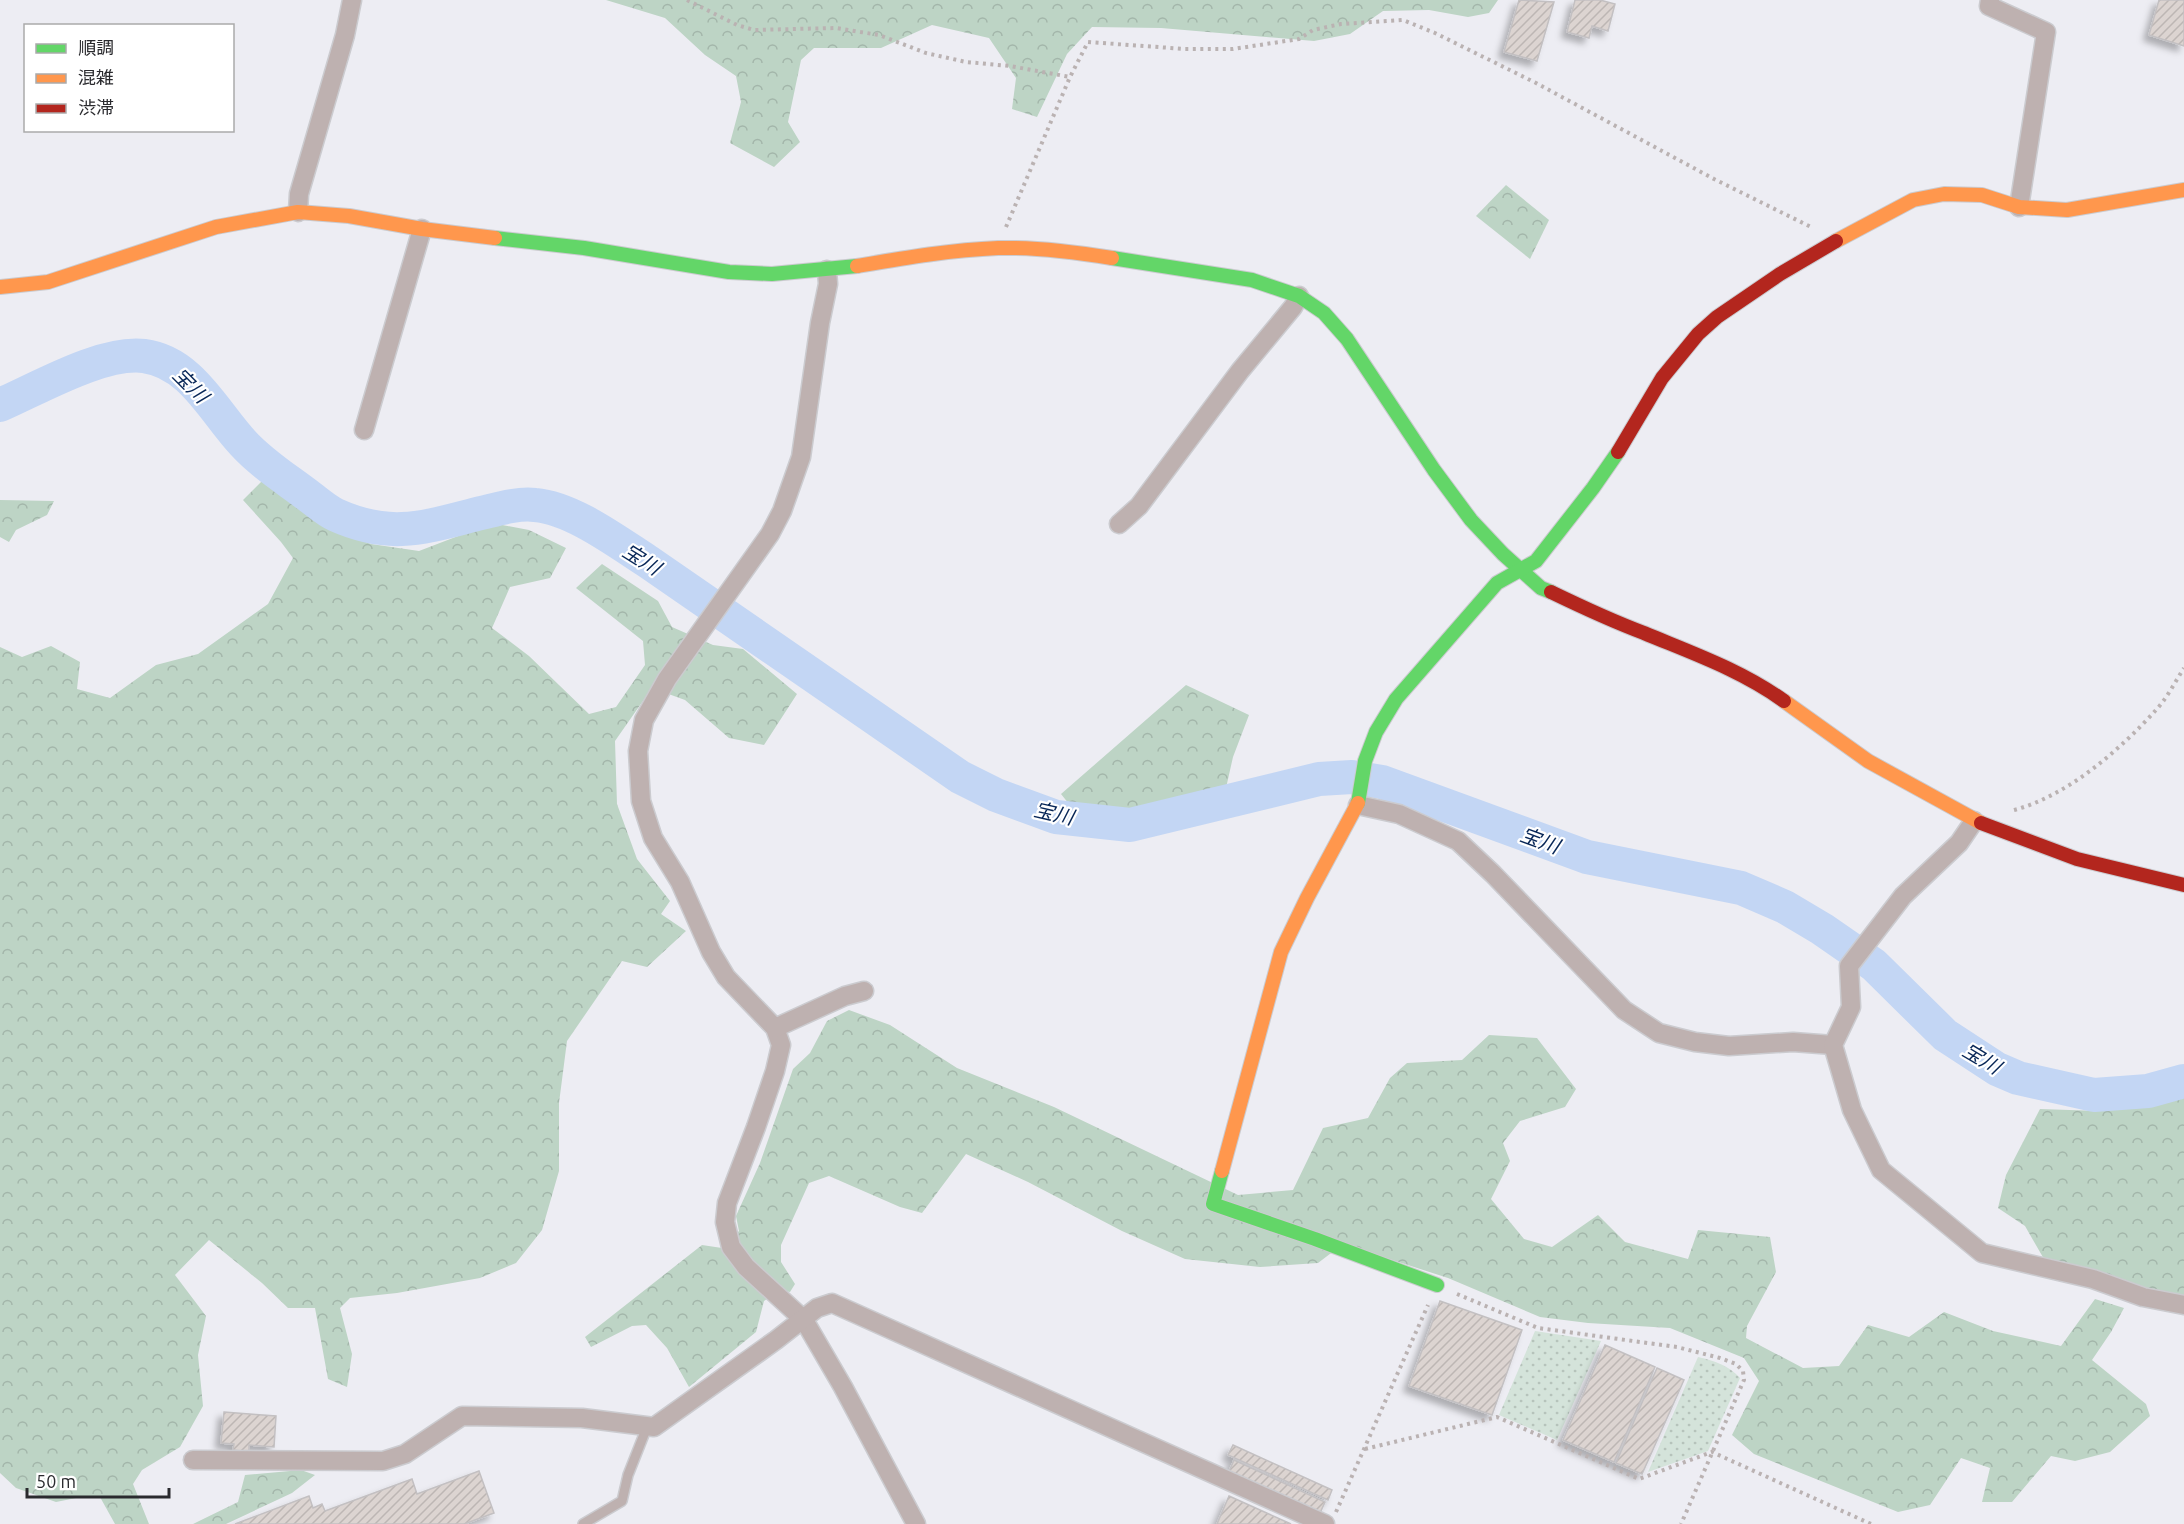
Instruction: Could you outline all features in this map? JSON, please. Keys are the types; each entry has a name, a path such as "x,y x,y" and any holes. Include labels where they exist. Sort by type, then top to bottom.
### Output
{"street":[{"path":"298,212 299,194 345,35 352,0"},
{"path":"1990,0 1989,6 2046,32 2019,207"},
{"path":"1437,1285 1213,1204 1281,952 1307,898 1358,805 1365,761 1376,732 1396,699 1497,583 1536,561 1593,488 1662,378 1698,334 1744,298 1838,240 1913,200 1944,194 1982,195 2019,207 2067,210 2184,190"},
{"path":"0,287 48,282 216,227 298,212 349,216 422,230 584,248 729,272 772,274 827,270 954,251 1000,248 1072,252 1251,280 1299,296 1324,313 1347,339 1434,470 1471,520 1503,554 1541,588 1611,620 1718,663 1766,688 1868,761 1974,821 2077,859 2184,885"},
{"path":"364,430 422,230"},
{"path":"827,270 828,284 820,323 801,457 783,511 770,534 667,679 644,720 638,751 641,801 653,838 680,882 711,952 726,977 775,1028 781,1046 775,1071 727,1203 725,1222 731,1247 746,1267 804,1320 843,1387 916,1524"},
{"path":"1119,524 1139,506 1240,371 1293,307 1299,296"},
{"path":"1358,805 1400,814 1458,841 1493,874 1624,1010 1659,1033 1695,1042 1729,1046 1793,1042 1833,1045"},
{"path":"1974,821 1959,843 1903,896 1849,966 1851,1007 1833,1045 1852,1110 1881,1170 1982,1253 2093,1279 2143,1298 2184,1305"},
{"path":"775,1028 845,996 864,991"},
{"path":"193,1460 383,1461 405,1454 462,1416 582,1418 654,1427 804,1320 817,1308 832,1303 1330,1519"}],"lane":[{"path":"583,1524 622,1501 628,1475 647,1427"}],"path":[{"path":"687,0 737,25 754,30 836,28 879,35 926,54 1070,77"},
{"path":"1000,248 1001,238 1070,77 1088,42 1185,49 1233,49 1299,39 1313,30 1341,24 1403,20 1435,33 1526,78 1714,179 1838,240"},
{"path":"2004,813 2033,805 2110,757 2157,709 2184,668"},
{"path":"1330,1519 1365,1449 1437,1285 1538,1328 1677,1347 1736,1364 1743,1371 1744,1380 1680,1524"},
{"path":"1365,1449 1497,1417 1639,1479 1712,1452 1872,1524"}],"shaded area":[{"path":"1535,1331 1601,1341 1557,1440 1499,1415"},
{"path":"1698,1357 1721,1364 1740,1378 1708,1451 1648,1472"}],"green space":[{"path":"606,0 1498,0 1489,13 1468,17 1429,10 1383,11 1350,34 1314,41 1161,28 1092,27 1067,54 1037,117 1012,109 1016,78 989,38 932,25 881,48 814,48 801,60 788,122 800,142 774,167 730,143 741,102 736,76 705,55 665,18"},
{"path":"1506,185 1549,220 1530,259 1476,216"},
{"path":"263,480 317,522 371,544 419,551 492,523 529,530 566,548 550,578 510,587 492,628 529,656 589,714 616,707 645,665 643,641 576,588 602,564 658,601 672,627 713,645 743,649 797,694 764,745 729,738 685,700 652,688 615,741 617,804 637,859 670,901 661,914 686,931 647,967 622,961 567,1041 559,1103 559,1171 542,1230 516,1263 480,1278 397,1293 350,1298 340,1308 352,1354 347,1387 328,1379 315,1308 288,1308 262,1283 209,1240 175,1275 206,1316 198,1355 203,1406 180,1447 142,1470 133,1484 149,1524 115,1524 100,1497 56,1502 16,1488 0,1473 0,647 22,657 51,646 80,662 77,689 110,698 156,665 198,654 268,604 293,558 243,500"},
{"path":"0,500 54,501 47,515 16,530 9,542 0,537"},
{"path":"1186,685 1249,715 1233,757 1226,788 1142,809 1098,810 1069,804 1061,794"},
{"path":"849,1010 890,1025 957,1068 1054,1107 1238,1195 1293,1190 1323,1128 1368,1118 1390,1078 1407,1063 1462,1060 1489,1035 1537,1038 1576,1089 1565,1107 1520,1121 1503,1143 1510,1161 1491,1199 1524,1239 1552,1247 1598,1215 1625,1242 1688,1259 1698,1230 1770,1237 1776,1272 1747,1326 1746,1338 1803,1368 1839,1366 1868,1325 1909,1337 1944,1312 1993,1331 2061,1346 2095,1299 2124,1308 2092,1360 2146,1404 2150,1416 2110,1452 2075,1461 2051,1456 2012,1502 1982,1502 1990,1468 1961,1458 1930,1505 1898,1512 1754,1454 1732,1435 1759,1381 1744,1358 1670,1328 1588,1323 1540,1317 1448,1278 1343,1244 1318,1263 1260,1267 1185,1259 1122,1231 1028,1182 966,1154 922,1213 900,1207 829,1176 809,1183 781,1245 781,1262 795,1284 790,1292 780,1290 764,1301 756,1332 689,1387 667,1348 646,1325 632,1326 591,1347 585,1337 702,1245 722,1248 739,1231 736,1216 760,1163 793,1069 810,1053 827,1021"},
{"path":"2184,1098 2184,1297 2142,1289 2044,1259 2025,1226 1998,1208 2006,1175 2040,1109 2099,1111"},
{"path":"301,1470 315,1475 292,1493 226,1524 193,1524 238,1502 245,1475"}],"building":[{"path":"1519,0 1554,2 1537,61 1504,52"},
{"path":"1575,0 1600,0 1615,4 1608,31 1592,26 1589,38 1567,32"},
{"path":"2159,0 2184,0 2184,46 2149,35"},
{"path":"1440,1301 1522,1330 1492,1415 1409,1386"},
{"path":"1605,1345 1655,1367 1614,1462 1563,1440"},
{"path":"1657,1368 1684,1380 1642,1474 1616,1463"},
{"path":"224,1412 276,1416 274,1447 249,1445 249,1452 233,1450 234,1444 221,1443"},
{"path":"1233,1445 1332,1490 1328,1500 1228,1455"},
{"path":"1234,1460 1325,1502 1319,1515 1228,1474"},
{"path":"479,1471 494,1513 464,1524 235,1524 309,1496 313,1508 322,1504 325,1511 412,1479 417,1494"},
{"path":"1229,1496 1291,1524 1217,1524"}],"waterway":[{"name":"宝川","path":"0,405 71,372 109,359 144,356 161,360 175,368 200,390 232,431 258,458 333,513 356,523 374,527 408,529 521,505 549,507 564,512 608,535 647,561 960,777 996,795 1056,817 1130,825 1319,779 1352,777 1382,782 1587,857 1741,888 1785,907 1874,965 1945,1035 1997,1069 2018,1078 2094,1095 2148,1091 2184,1081"}],"traffic: fast":[{"path":"495,238 584,248 729,272 772,274 857,266"},
{"path":"1112,258 1252,280 1299,296 1324,313 1347,339 1434,470 1471,520 1503,554 1541,588 1551,592"},
{"path":"1358,803 1365,761 1376,732 1396,699 1497,583 1536,561 1618,452"},
{"path":"1222,1171 1213,1204 1437,1285"}],"traffic: slow":[{"path":"1836,241 1913,200 1944,194 1982,195 2019,207 2067,210 2184,190"},
{"path":"0,287 48,282 216,227 298,212 349,216 422,229 495,238"},
{"path":"857,266 945,252 998,248 1055,250 1112,258"},
{"path":"1784,701 1868,761 1981,823"},
{"path":"1222,1171 1281,952 1358,803"}],"traffic: jam":[{"path":"1618,452 1662,378 1698,334 1717,317 1780,274 1836,241"},
{"path":"1551,592 1609,619 1716,663 1751,680 1784,701"},
{"path":"1981,823 2077,859 2184,885"}]}
